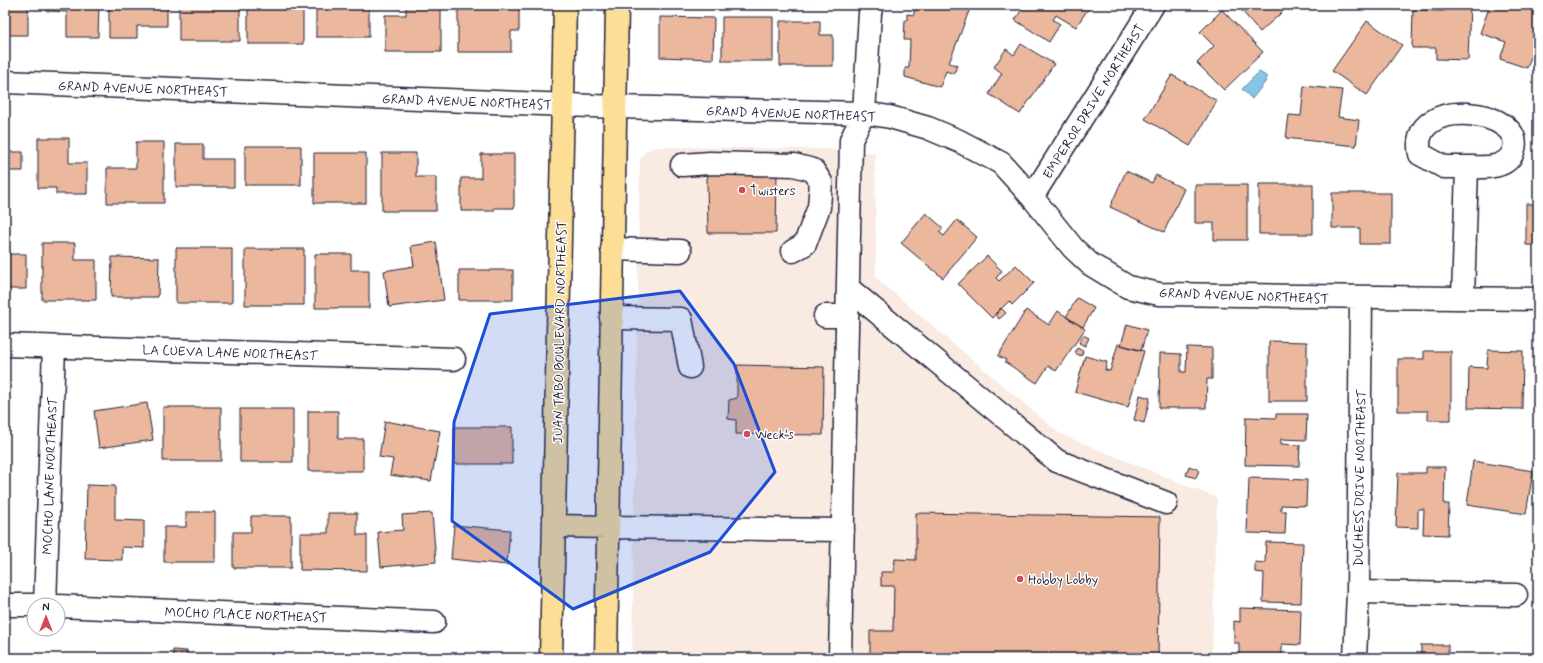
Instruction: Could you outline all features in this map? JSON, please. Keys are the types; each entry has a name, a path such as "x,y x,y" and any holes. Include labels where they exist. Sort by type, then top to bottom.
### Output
{"main road":[{"name":"JUAN TABO BOULEVARD NORTHEAST","path":"551,658 564,105 564,5"},
{"path":"606,658 617,5"},
{"path":"554,526 608,527"}],"street":[{"path":"840,658 850,140 864,113 870,13 872,5"},
{"name":"EMPEROR DRIVE NORTHEAST","path":"1032,197 1153,5"},
{"name":"GRAND AVENUE NORTHEAST","path":"5,82 616,107 864,113 890,117 928,128 959,141 1001,164 1032,197 1073,248 1090,264 1128,287 1159,294 1361,298 1538,299"},
{"path":"682,165 710,163 794,165 813,170 821,182 819,207 805,244 793,251"},
{"path":"1464,298 1467,167"},
{"path":"612,249 680,251"},
{"path":"848,288 1057,461 1166,503"},
{"name":"DUCHESS DRIVE NORTHEAST","path":"1355,658 1358,592 1361,298"},
{"path":"825,316 847,316"},
{"path":"611,318 681,319 690,366"},
{"name":"LA CUEVA LANE NORTHEAST","path":"5,345 454,359"},
{"name":"MOCHO LANE NORTHEAST","path":"45,597 54,347"},
{"path":"608,527 843,530"},
{"path":"1358,592 1516,595"},
{"path":"5,604 26,605"},
{"name":"MOCHO PLACE NORTHEAST","path":"66,606 434,622"}],"highlighted area":[{"path":"680,291 734,364 775,472 710,552 573,609 452,521 454,422 490,314"}],"shaded area":[{"path":"655,147 822,149 875,153 876,278 1060,434 1217,498 1212,658 632,658 640,159 645,152"}],"water":[{"path":"1259,72 1266,76 1266,81 1252,99 1242,89"}],"building":[{"path":"5,5 28,5 28,35 5,35"},
{"path":"46,5 99,5 98,37 67,37 67,12 46,11"},
{"path":"109,5 167,5 167,26 137,26 137,38 109,38"},
{"path":"179,5 240,5 240,41 179,41"},
{"path":"248,5 303,5 303,44 248,44"},
{"path":"328,5 369,5 369,37 316,37 316,8 328,8"},
{"path":"406,5 441,5 441,52 385,52 385,15 406,15"},
{"path":"458,5 519,5 519,31 511,31 511,52 458,52"},
{"path":"918,5 971,5 968,6 969,11 949,63 957,65 954,74 946,71 940,87 905,77 905,68 909,68 910,40 904,40 905,20 907,20 907,14 914,15 914,10 918,10"},
{"path":"1025,5 1090,6 1076,27 1056,15 1053,20 1060,24 1049,42 1015,20"},
{"path":"1237,5 1290,5 1260,32"},
{"path":"1444,5 1470,5 1468,60 1436,59 1436,48 1412,48 1413,10 1444,11"},
{"path":"1490,5 1518,5 1538,12 1538,37 1527,68 1500,59 1506,42 1480,33"},
{"path":"1222,10 1263,52 1224,90 1197,63 1214,46 1200,32"},
{"path":"660,17 714,18 713,59 660,57"},
{"path":"722,17 773,17 773,61 722,61"},
{"path":"780,21 820,21 820,35 833,35 833,66 780,66"},
{"path":"1367,21 1402,45 1367,95 1332,71"},
{"path":"1021,44 1054,64 1020,114 989,94 1002,73 994,67 1006,49 1014,55"},
{"path":"1172,75 1217,101 1190,146 1145,119"},
{"path":"1304,86 1342,90 1338,117 1359,120 1356,146 1286,138 1289,115 1301,116"},
{"path":"38,138 69,138 69,163 87,163 87,194 56,194 56,188 38,188"},
{"path":"136,142 164,142 164,203 107,203 107,168 136,168"},
{"path":"176,144 203,144 203,159 234,159 234,187 176,187"},
{"path":"245,146 301,146 301,185 245,185"},
{"path":"5,152 23,152 23,171 7,171 7,188 5,188"},
{"path":"314,153 366,153 366,203 314,203"},
{"path":"382,153 416,153 416,177 436,177 436,211 382,211"},
{"path":"481,154 514,154 514,208 494,208 494,211 461,211 461,178 481,178"},
{"name":"Twisters","path":"710,170 777,171 776,233 708,233 707,179"},
{"path":"1126,171 1152,183 1156,175 1184,189 1164,232 1110,207"},
{"path":"1259,184 1313,184 1313,234 1259,234"},
{"path":"1195,185 1247,185 1247,240 1214,240 1214,223 1195,223"},
{"path":"1332,193 1391,193 1391,244 1360,244 1360,228 1332,228"},
{"path":"1526,204 1538,204 1538,245 1526,245"},
{"path":"926,213 943,228 939,232 944,236 957,220 977,237 943,278 901,243"},
{"path":"436,242 444,300 389,307 384,271 414,266 411,246"},
{"path":"42,243 75,243 75,260 96,260 96,300 42,300"},
{"path":"176,248 232,248 232,303 176,303"},
{"path":"245,249 304,249 304,305 245,305"},
{"path":"5,254 26,254 26,289 5,289"},
{"path":"315,254 351,254 351,270 369,270 369,308 315,308"},
{"path":"987,256 1002,271 996,278 999,281 1016,265 1034,283 1012,305 1009,301 992,318 958,284"},
{"path":"112,257 159,258 158,297 111,297"},
{"path":"459,270 513,270 513,300 459,300"},
{"path":"1077,298 1094,308 1083,327 1066,317"},
{"path":"1001,308 1006,313 999,319 995,314"},
{"path":"1026,310 1049,325 1058,311 1085,329 1056,371 1048,366 1037,383 1005,362 1006,360 998,356"},
{"path":"1127,324 1147,330 1141,351 1121,345"},
{"path":"1083,335 1089,338 1085,346 1079,343"},
{"path":"1269,341 1307,342 1307,401 1269,401"},
{"path":"1118,344 1144,351 1128,407 1075,392 1085,356 1107,362 1105,370 1110,371"},
{"path":"1187,347 1212,348 1212,379 1207,379 1206,408 1159,408 1160,353 1181,354 1181,372 1186,372"},
{"path":"1077,348 1083,351 1081,356 1075,353"},
{"path":"1488,350 1523,351 1522,409 1468,408 1469,367 1487,368"},
{"path":"1424,351 1451,351 1451,420 1428,420 1428,411 1398,411 1398,359 1424,359"},
{"path":"737,365 824,367 823,435 736,434 736,420 728,419 729,400 737,398"},
{"path":"1534,368 1538,368 1538,409 1534,409"},
{"path":"1140,395 1150,398 1144,423 1134,420"},
{"path":"147,403 153,440 99,448 94,411"},
{"path":"163,407 221,407 221,461 163,461"},
{"path":"240,409 293,409 293,462 240,462"},
{"path":"308,411 338,411 338,439 363,439 363,471 308,471"},
{"path":"1276,414 1307,414 1306,440 1281,439 1281,444 1300,445 1299,466 1245,465 1246,417 1276,418"},
{"path":"385,421 440,431 431,481 390,475 393,459 379,457"},
{"path":"454,427 512,427 512,464 454,464"},
{"path":"1473,461 1533,471 1526,514 1467,505"},
{"path":"1189,466 1199,470 1196,478 1186,475"},
{"path":"1426,467 1445,467 1444,504 1449,504 1448,535 1423,534 1424,509 1418,509 1418,528 1396,527 1398,473 1426,473"},
{"path":"1249,478 1307,480 1306,506 1281,505 1281,511 1286,511 1285,534 1247,533"},
{"path":"87,485 115,486 115,520 144,521 144,548 122,547 122,560 85,559"},
{"path":"186,512 215,512 215,562 164,562 164,527 186,527"},
{"path":"328,513 357,513 357,535 367,535 367,571 300,570 300,533 328,533"},
{"path":"432,513 436,562 381,567 378,532 403,530 402,515"},
{"name":"Hobby Lobby","path":"916,513 1160,517 1158,658 870,658 870,631 893,631 894,586 881,586 881,572 894,572 895,559 916,560"},
{"path":"5,514 7,514 8,549 5,549"},
{"path":"251,516 291,516 291,568 233,568 233,532 251,532"},
{"path":"454,525 510,530 507,565 451,559"},
{"path":"1266,542 1303,543 1301,603 1263,602 1264,573 1255,572 1255,562 1265,563"},
{"path":"1240,608 1301,610 1300,645 1282,644 1282,658 1239,658 1239,643 1234,643 1234,621 1240,622"},
{"path":"1421,645 1448,645 1448,658 1421,658"},
{"path":"173,650 187,651 186,658 173,658"},
{"path":"220,654 246,654 246,658 220,658"},
{"path":"258,656 280,656 280,658 258,658"}],"place":[{"name":"Twisters","path":"742,190"},
{"name":"Weck's","path":"747,434"},
{"name":"Hobby Lobby","path":"1020,579"}]}
